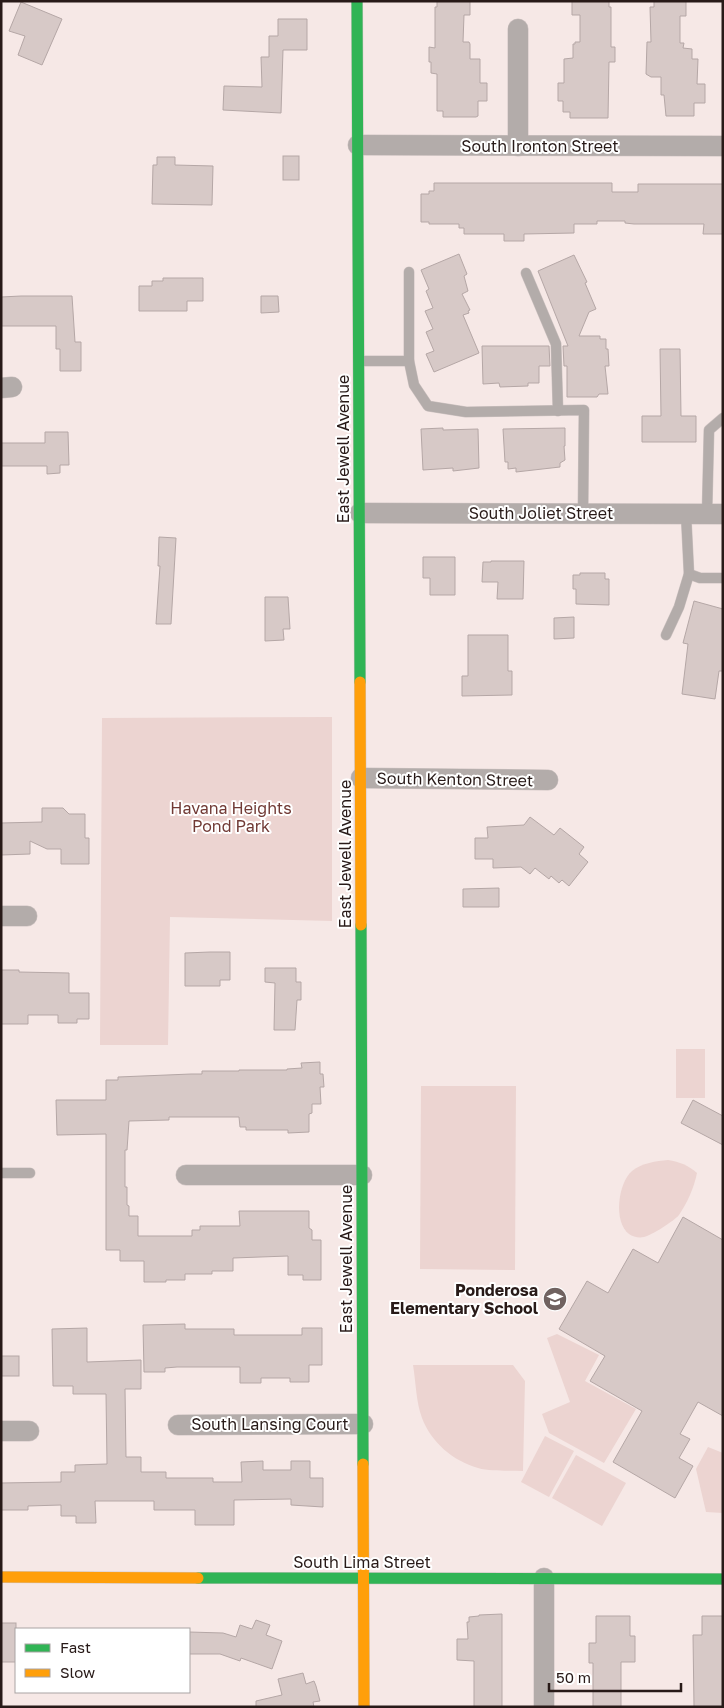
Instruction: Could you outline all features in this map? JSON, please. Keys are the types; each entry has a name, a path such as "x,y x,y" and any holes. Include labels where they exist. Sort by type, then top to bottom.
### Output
{"street":[{"name":"East Jewell Avenue","path":"357,1 364,1707"},
{"path":"518,29 518,146"},
{"name":"South Ironton Street","path":"358,145 723,146"},
{"name":"South Joliet Street","path":"360,513 715,514"},
{"name":"South Kenton Street","path":"361,778 548,780"},
{"path":"1,916 27,916"},
{"path":"186,1175 362,1175"},
{"name":"South Lansing Court","path":"178,1425 363,1424"},
{"path":"1,1431 29,1431"},
{"name":"South Lima Street","path":"1,1578 723,1579"},
{"path":"544,1578 544,1707"}],"lane":[{"path":"409,272 409,361 414,385 428,406 466,412 584,410 583,513"},
{"path":"526,273 556,344 558,411"},
{"path":"359,361 409,361"},
{"path":"715,514 709,430 723,418"},
{"path":"666,635 679,607 689,574 686,514"},
{"path":"689,574 700,578 723,578"},
{"path":"1,1173 30,1173"}],"green space":[{"name":"Havana Heights Pond Park","path":"332,717 332,921 170,917 168,1045 100,1045 102,718"},
{"path":"676,1049 705,1049 705,1098 676,1098"},
{"path":"421,1086 516,1086 515,1270 420,1269"},
{"path":"668,1160 684,1164 697,1173 687,1200 679,1215 663,1228 644,1237 632,1236 624,1228 619,1212 623,1184 636,1168 649,1163"},
{"path":"557,1334 599,1355 585,1381 636,1409 604,1463 549,1433 542,1414 570,1402 547,1338"},
{"path":"413,1365 513,1365 525,1381 523,1471 478,1468 460,1461 437,1443 426,1427 420,1412"},
{"path":"545,1436 574,1451 549,1497 521,1482"},
{"path":"708,1447 723,1453 723,1513 706,1512 696,1469"},
{"path":"576,1455 626,1483 602,1526 552,1498"}],"building":[{"path":"437,1 470,1 470,15 464,15 463,42 469,42 470,44 470,59 480,59 480,83 487,83 487,101 478,101 478,116 476,117 443,117 443,111 437,111 437,74 431,73 429,47 435,48 435,7 437,7"},
{"path":"572,1 609,1 609,7 611,7 611,47 615,47 615,62 609,62 608,118 570,118 570,112 563,112 563,101 558,101 558,83 564,83 564,59 573,58 573,44 580,42 580,15 572,15"},
{"path":"654,1 686,1 686,16 680,16 680,43 684,43 683,48 692,49 692,59 698,59 697,84 705,84 705,103 694,103 694,116 666,116 664,95 661,95 661,77 651,77 646,74 647,42 651,42 650,7 654,7"},
{"path":"21,2 62,19 42,65 18,55 25,36 9,31"},
{"path":"278,19 307,19 307,50 283,50 281,113 223,110 224,86 262,87 261,57 269,57 269,36 278,36"},
{"path":"283,156 299,156 299,180 283,180"},
{"path":"157,157 175,157 175,165 213,166 212,205 152,204 153,165 157,165"},
{"path":"434,183 612,183 612,192 638,192 638,184 723,184 723,234 703,234 704,224 634,224 625,223 625,221 597,221 597,224 574,224 574,233 524,234 524,241 504,241 504,234 464,234 464,228 459,228 459,224 429,224 429,222 421,222 421,194 429,194 429,191 434,191"},
{"path":"459,254 467,274 464,276 468,291 462,294 470,310 468,311 469,313 463,315 479,353 434,372 426,354 434,351 426,332 433,329 425,311 433,308 426,291 429,289 421,270"},
{"path":"574,255 587,282 585,283 596,309 589,312 579,336 600,336 600,339 606,339 606,349 608,349 609,366 605,366 608,394 599,394 597,397 567,397 567,366 564,366 563,346 568,346 538,271"},
{"path":"163,278 203,278 203,301 187,301 187,311 139,311 139,286 152,286 152,281 163,281"},
{"path":"72,296 75,342 81,342 81,371 60,371 60,349 56,349 56,326 1,326 1,297"},
{"path":"261,296 278,296 279,312 261,313"},
{"path":"482,346 549,346 550,366 539,366 539,383 528,383 528,386 500,387 499,383 483,384"},
{"path":"660,349 680,349 681,416 696,416 696,442 642,442 642,416 661,416"},
{"path":"443,428 443,430 478,429 479,468 453,471 453,468 423,470 421,429"},
{"path":"565,428 565,460 560,463 560,467 516,472 516,468 508,469 508,462 505,462 503,429"},
{"path":"45,432 68,432 69,465 60,465 60,473 47,474 47,466 1,466 1,443 45,443"},
{"path":"159,537 176,538 171,624 156,624 160,566 158,566"},
{"path":"423,557 455,557 455,595 430,595 430,578 423,578"},
{"path":"524,561 523,599 497,599 498,582 482,582 483,562"},
{"path":"580,573 605,573 605,579 609,579 609,605 576,604 576,589 573,589 573,575 580,575"},
{"path":"265,597 288,597 290,629 283,629 284,640 265,641"},
{"path":"694,601 723,609 723,671 719,671 715,699 682,694 688,644 683,643"},
{"path":"574,617 574,638 554,639 554,618"},
{"path":"468,635 508,635 508,671 512,671 512,695 462,696 462,676 468,676"},
{"path":"42,808 63,808 69,814 85,814 85,838 89,838 89,864 61,864 61,849 47,849 30,841 30,854 1,855 1,823 42,822"},
{"path":"530,817 554,835 560,828 584,847 579,854 588,862 569,886 562,880 559,883 551,876 549,879 535,868 530,874 521,867 493,868 493,859 475,859 475,838 488,838 487,827 524,825"},
{"path":"499,888 499,907 463,907 463,889"},
{"path":"230,952 230,980 220,980 220,986 185,986 185,953"},
{"path":"265,968 296,968 296,982 301,982 301,1000 297,1000 295,1030 274,1030 275,983 265,982"},
{"path":"1,970 69,973 69,993 89,993 89,1019 77,1019 77,1023 58,1023 58,1015 28,1015 28,1024 1,1024"},
{"path":"320,1062 320,1074 323,1074 324,1087 320,1087 321,1104 312,1104 312,1113 309,1114 309,1132 288,1133 288,1130 246,1130 246,1127 240,1127 239,1117 169,1117 169,1120 129,1121 127,1150 125,1150 125,1187 127,1187 129,1216 138,1216 138,1236 192,1236 192,1230 200,1230 200,1226 240,1226 239,1211 309,1211 309,1228 312,1230 312,1240 321,1240 321,1280 303,1280 303,1275 288,1275 288,1256 233,1258 233,1271 212,1271 212,1274 185,1274 185,1280 144,1282 144,1261 120,1261 120,1250 106,1250 106,1134 57,1135 56,1100 106,1100 106,1080 118,1080 118,1077 202,1074 202,1071 287,1070 302,1068 301,1063"},
{"path":"693,1100 723,1116 723,1145 681,1123"},
{"path":"683,1217 723,1240 723,1416 698,1402 680,1434 690,1439 679,1458 693,1466 675,1498 613,1462 642,1411 590,1381 605,1356 559,1329 587,1281 608,1293 633,1249 658,1263"},
{"path":"185,1324 185,1329 234,1329 234,1335 302,1335 302,1328 322,1328 322,1365 309,1365 309,1382 290,1382 290,1378 261,1378 261,1383 240,1383 240,1367 177,1367 165,1368 165,1372 144,1372 143,1325"},
{"path":"87,1328 87,1362 141,1360 141,1389 125,1389 126,1457 141,1457 141,1472 166,1472 166,1478 213,1478 213,1482 242,1482 241,1462 263,1461 263,1470 291,1470 291,1461 310,1461 310,1478 323,1478 323,1507 291,1505 291,1499 234,1500 234,1525 195,1525 195,1510 154,1510 154,1501 95,1501 96,1523 76,1523 76,1516 61,1516 61,1505 28,1506 28,1510 1,1510 1,1483 61,1482 61,1472 75,1472 75,1465 107,1464 106,1394 73,1394 73,1386 53,1386 52,1329"},
{"path":"1,1356 19,1356 19,1376 1,1376"},
{"path":"502,1614 502,1707 474,1707 474,1661 457,1660 457,1639 468,1639 467,1622 469,1622 469,1617"},
{"path":"596,1616 630,1616 630,1636 635,1636 635,1662 621,1662 621,1707 593,1707 593,1663 589,1663 589,1643 596,1643"},
{"path":"702,1616 723,1616 723,1707 694,1707 693,1635 702,1635"},
{"path":"256,1620 270,1625 266,1635 282,1641 272,1669 241,1658 240,1661 220,1654 190,1654 190,1632 223,1633 236,1637 240,1625 252,1629"},
{"path":"1,1623 16,1623 15,1662 1,1662"},
{"path":"303,1673 306,1684 314,1681 316,1686 320,1701 313,1702 314,1707 256,1707 256,1701 282,1695 278,1679"}],"traffic: fast":[{"path":"357,1 360,682"},
{"path":"361,925 363,1464"},
{"path":"198,1578 723,1579"}],"traffic: slow":[{"path":"360,682 361,925"},
{"path":"363,1464 364,1707"},
{"path":"1,1577 198,1578"}],"place":[{"name":"Ponderosa Elementary School","path":"555,1299"}]}
